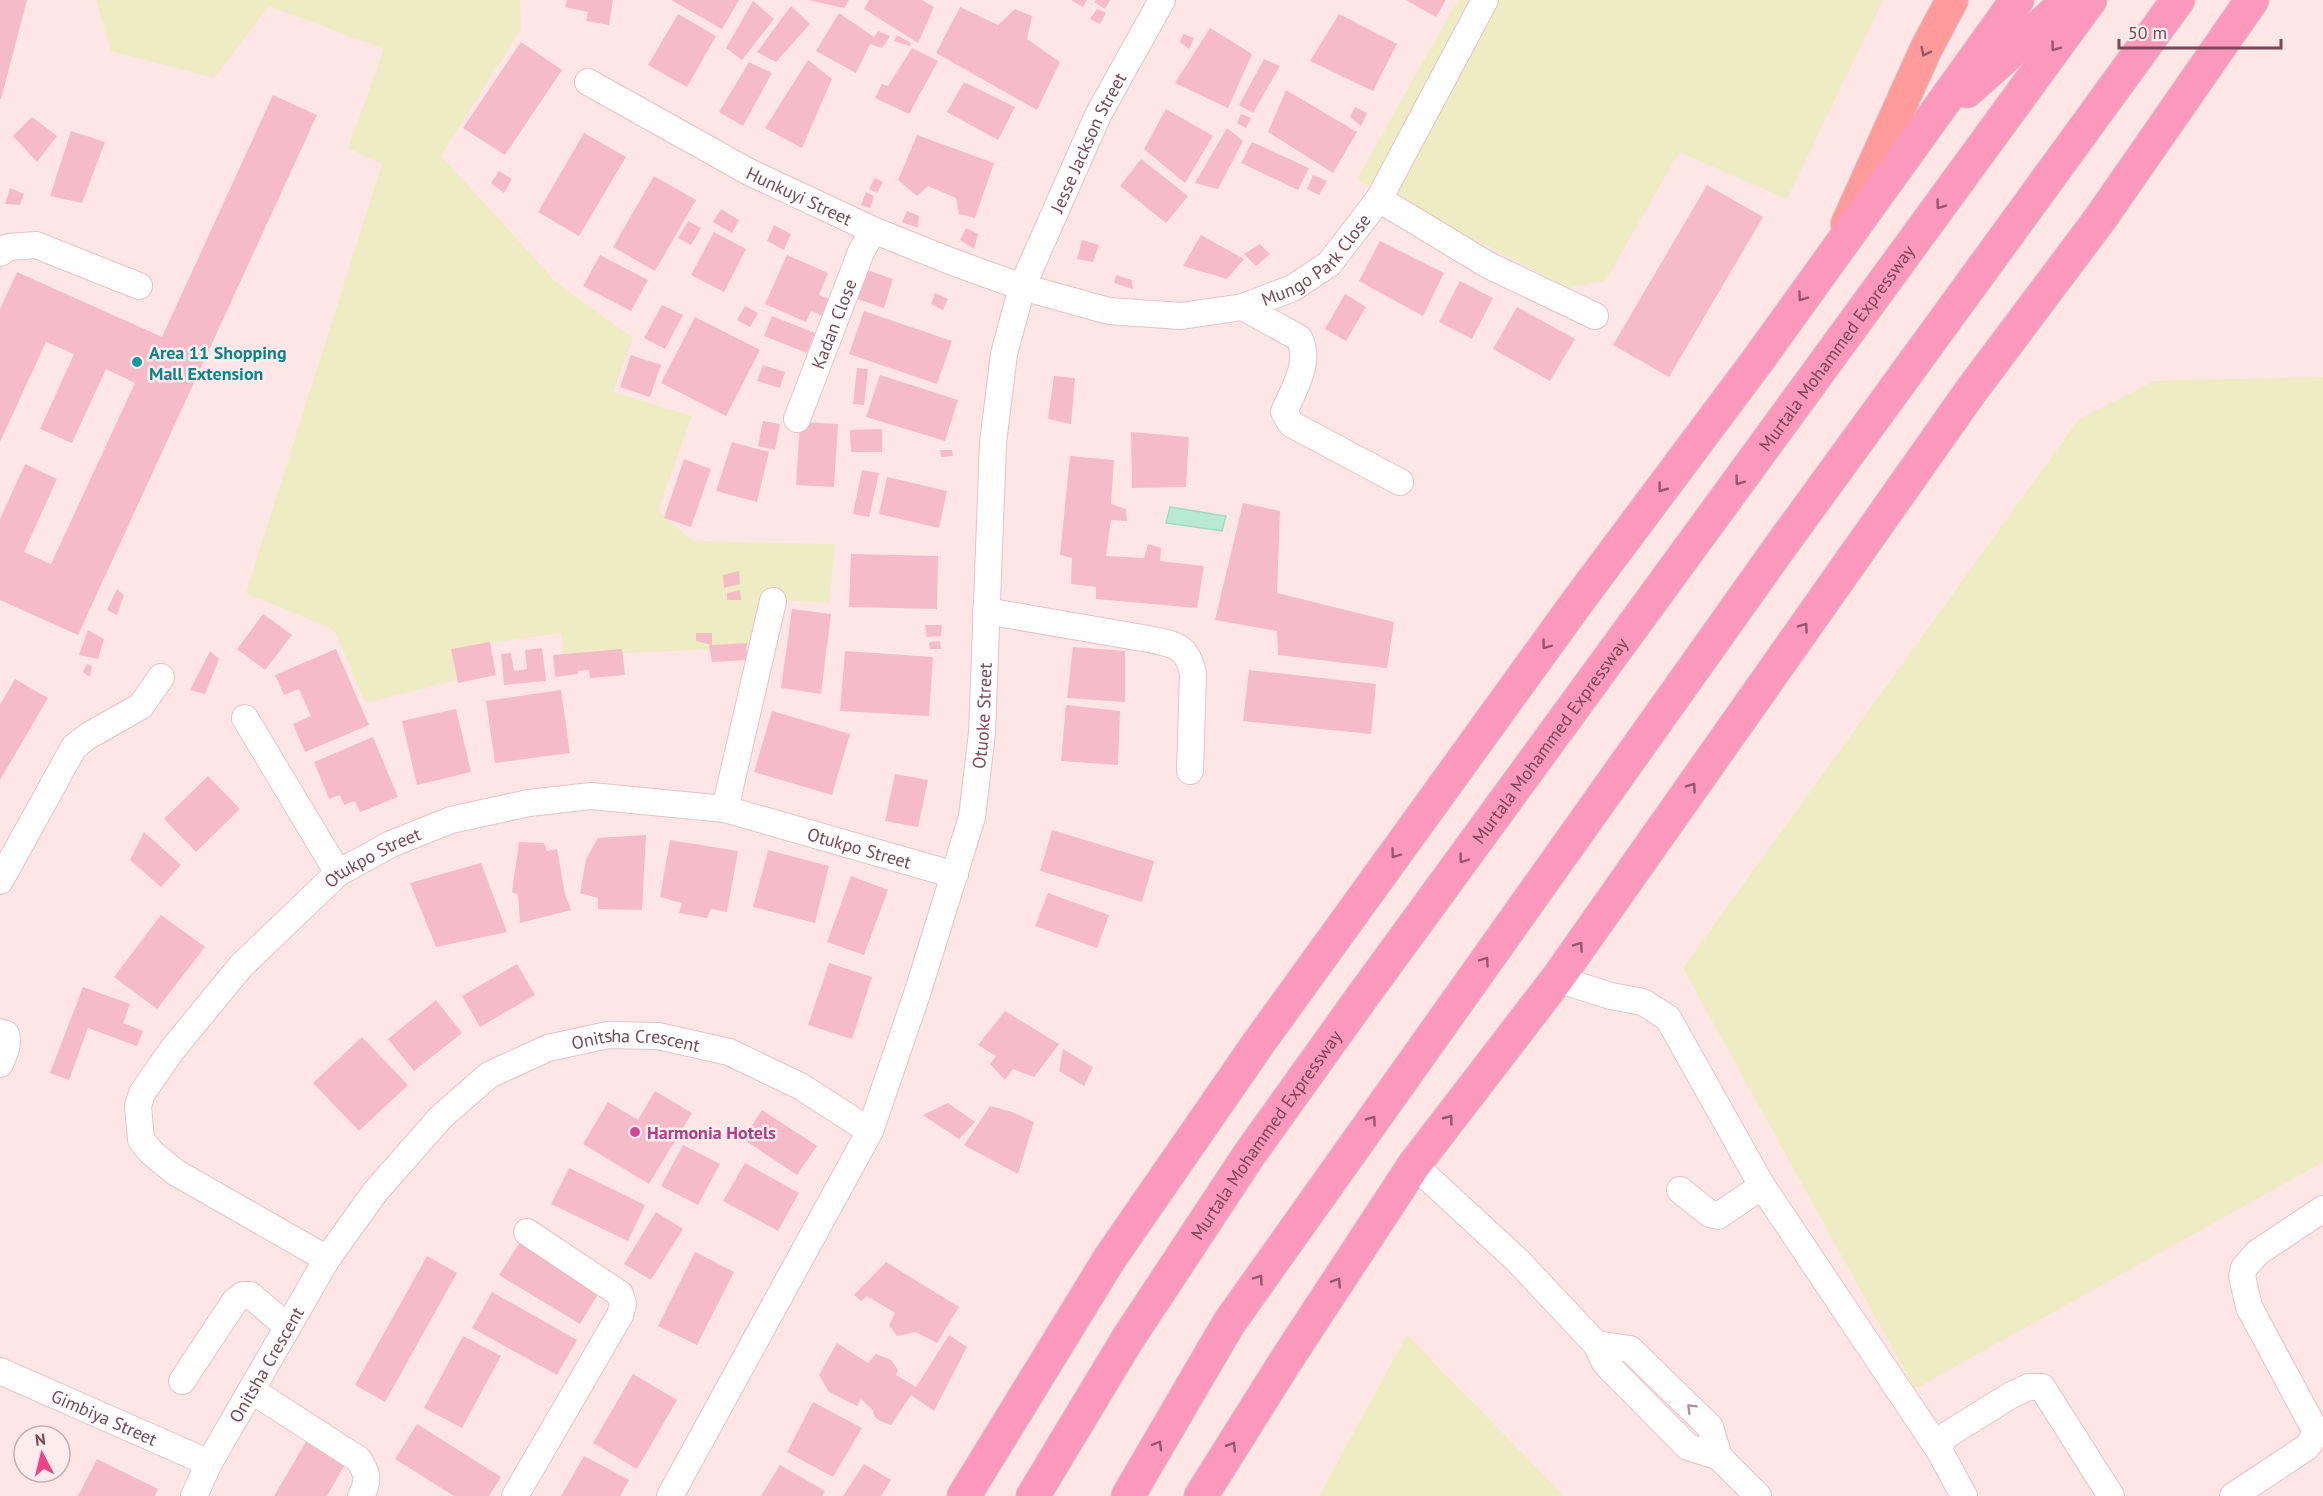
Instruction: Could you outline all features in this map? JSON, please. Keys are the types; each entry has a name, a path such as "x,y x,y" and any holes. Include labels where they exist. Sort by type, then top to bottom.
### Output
{"highway":[{"path":"964,1496 979,1480 1110,1258 1260,1041 1578,601 1758,360 2017,0"},
{"path":"1919,134 2068,0"},
{"name":"Murtala Mohammed Expressway","path":"1033,1496 1127,1340 1249,1155 2090,0"},
{"path":"1128,1496 1228,1323 1774,556 2178,0"},
{"path":"1201,1496 1285,1362 1414,1165 1557,979 1971,391 2100,219 2252,0"}],"main road":[{"path":"1836,249 1926,49 1952,0"}],"street":[{"name":"Jesse Jackson Street","path":"1022,287 1098,115 1162,0"},
{"name":"Mungo Park Close","path":"1022,287 1109,311 1181,316 1243,307 1293,288 1329,264 1379,199 1485,0"},
{"name":"Hunkuyi Street","path":"588,82 749,172 873,230 1022,287"},
{"path":"1379,199 1488,265 1595,316"},
{"name":"Kadan Close","path":"797,419 861,252 873,230"},
{"path":"0,253 8,247 36,245 139,286"},
{"name":"Otuoke Street","path":"870,1131 972,817 982,733 995,432 1004,354 1022,287"},
{"path":"1243,307 1299,338 1304,348 1305,359 1284,412 1291,424 1400,482"},
{"path":"725,809 772,601"},
{"path":"986,611 1162,641 1183,650 1190,658 1193,673 1190,771"},
{"path":"0,881 74,747 88,736 141,706 161,677"},
{"path":"245,718 338,873"},
{"name":"Otukpo Street","path":"327,1259 175,1172 152,1153 141,1140 138,1106 142,1093 172,1050 241,966 338,873 391,844 451,820 529,803 591,796 725,809 955,875"},
{"path":"1557,979 1611,996 1643,1002 1668,1018 1762,1186 1939,1450 1964,1496"},
{"path":"0,1032 6,1035 8,1040 0,1064"},
{"name":"Onitsha Crescent","path":"194,1496 209,1463 327,1259 375,1192 441,1117 489,1075 548,1048 608,1035 658,1036 729,1052 800,1086 870,1131"},
{"path":"670,1496 870,1131"},
{"path":"1414,1165 1517,1260 1596,1344 1630,1348 1710,1427 1719,1457 1758,1496"},
{"path":"1680,1190 1710,1214 1718,1216 1762,1186"},
{"path":"2233,1496 2307,1447 2315,1435 2314,1428 2249,1306 2242,1276 2244,1268 2257,1253 2323,1209"},
{"path":"515,1496 620,1315 623,1304 620,1294 527,1232"},
{"path":"182,1381 235,1301 243,1295 250,1296 288,1327"},
{"name":"Gimbiya Street","path":"0,1371 209,1463"},
{"path":"1939,1450 1944,1437 2011,1395 2030,1387 2043,1387 2111,1496"},
{"path":"251,1390 358,1460 365,1470 368,1481 361,1496"}],"shaded area":[{"path":"96,0 520,0 521,29 441,156 556,282 633,338 613,392 692,416 658,510 692,541 835,544 829,603 783,600 758,647 564,656 561,633 456,648 459,679 366,703 334,630 246,593 382,164 348,148 384,49 269,6 214,78 111,51"},
{"path":"1458,0 1883,0 1787,199 1679,152 1606,280 1569,288 1357,179"},
{"path":"2323,377 2323,1162 1915,1389 1683,968 2079,419 2154,381"},
{"path":"1170,507 1226,516 1222,531 1166,523"},
{"path":"1407,1335 1564,1496 1319,1496"}],"building":[{"path":"0,0 27,0 1,99 0,99"},
{"path":"567,0 613,0 609,25 586,21 588,12 565,7"},
{"path":"671,0 739,0 722,29"},
{"path":"808,0 849,0 844,8"},
{"path":"869,0 922,0 934,7 918,43 864,9"},
{"path":"1071,0 1087,0 1083,7"},
{"path":"1110,0 1105,9 1094,2"},
{"path":"1406,0 1446,0 1436,17"},
{"path":"753,1 774,19 742,60 726,48"},
{"path":"791,6 810,24 776,62 757,52"},
{"path":"960,7 998,25 1015,9 1032,16 1027,39 1060,62 1037,110 936,53"},
{"path":"1097,9 1106,13 1100,24 1090,19"},
{"path":"839,13 874,37 878,31 890,36 882,48 870,44 856,73 816,51"},
{"path":"678,14 716,36 687,87 648,65"},
{"path":"1339,14 1397,44 1373,91 1310,61"},
{"path":"1210,28 1252,54 1228,108 1175,83"},
{"path":"1183,34 1194,38 1189,49 1180,42"},
{"path":"897,35 911,43 910,46 894,41"},
{"path":"521,42 562,70 505,155 463,128"},
{"path":"912,48 938,61 909,114 875,98 882,84 888,86"},
{"path":"1264,59 1280,66 1253,113 1239,105"},
{"path":"808,60 832,79 802,148 765,128"},
{"path":"749,62 772,73 743,126 719,112"},
{"path":"964,82 1015,107 998,140 947,112"},
{"path":"1286,90 1357,132 1333,173 1268,132"},
{"name":"Area 11 Shopping Mall Extension","path":"273,95 317,115 78,635 0,600 0,519 25,464 57,479 24,552 51,564 135,383 106,369 72,443 40,429 74,354 46,342 0,442 0,309 17,272 162,337"},
{"path":"1355,107 1367,113 1361,126 1350,117"},
{"path":"1166,109 1213,136 1185,183 1144,149"},
{"path":"1241,114 1251,118 1246,128 1237,123"},
{"path":"32,117 57,136 37,162 13,136"},
{"path":"1227,128 1243,141 1218,189 1195,183"},
{"path":"71,131 105,142 82,203 50,196"},
{"path":"584,133 626,157 579,236 538,212"},
{"path":"917,135 994,163 975,218 959,214 956,198 928,186 917,196 898,180"},
{"path":"1252,142 1309,168 1298,190 1241,163"},
{"path":"1141,159 1188,196 1166,223 1120,186"},
{"path":"499,171 512,179 504,193 491,183"},
{"path":"1313,175 1327,181 1319,195 1307,189"},
{"path":"654,176 696,200 655,271 613,247"},
{"path":"875,178 883,182 877,193 869,189"},
{"path":"1707,185 1763,217 1669,377 1613,345"},
{"path":"10,188 24,194 20,205 5,204"},
{"path":"866,192 874,196 870,208 861,205"},
{"path":"721,209 739,220 732,233 713,222"},
{"path":"907,211 919,216 918,228 902,222"},
{"path":"688,221 701,228 691,245 678,238"},
{"path":"774,225 791,234 784,250 767,241"},
{"path":"966,228 978,234 974,249 960,240"},
{"path":"714,232 746,249 724,292 691,275"},
{"path":"1201,235 1244,259 1227,279 1183,266"},
{"path":"1082,240 1099,245 1093,262 1077,259"},
{"path":"1380,241 1444,273 1423,316 1359,281"},
{"path":"1260,244 1270,254 1256,266 1244,254"},
{"path":"600,255 648,280 631,311 583,286"},
{"path":"787,255 828,273 819,295 832,300 825,317 811,311 806,322 765,304"},
{"path":"864,269 893,279 884,308 854,298"},
{"path":"1116,275 1132,280 1133,289 1114,283"},
{"path":"1460,281 1493,298 1472,339 1439,322"},
{"path":"935,293 948,299 943,310 931,304"},
{"path":"1345,294 1366,307 1346,341 1325,329"},
{"path":"662,305 683,315 665,349 644,338"},
{"path":"745,306 758,313 750,327 737,320"},
{"path":"1517,307 1575,339 1550,381 1493,349"},
{"path":"864,311 952,341 937,384 849,354"},
{"path":"772,316 815,333 807,353 764,336"},
{"path":"695,317 760,350 726,416 661,383"},
{"path":"631,355 661,365 650,397 620,387"},
{"path":"763,365 785,372 780,388 757,381"},
{"path":"857,368 868,369 864,405 853,404"},
{"path":"880,375 958,400 945,441 866,417"},
{"path":"1054,376 1075,378 1071,424 1048,419"},
{"path":"763,421 780,424 775,450 758,446"},
{"path":"800,422 838,424 834,487 796,485"},
{"path":"882,429 882,452 851,452 850,430"},
{"path":"1131,432 1189,437 1186,487 1132,488"},
{"path":"732,442 769,452 757,502 716,491"},
{"path":"940,450 952,450 953,456 941,457"},
{"path":"1070,456 1114,460 1111,504 1126,509 1127,521 1111,520 1106,556 1144,558 1148,544 1161,548 1160,561 1204,566 1197,608 1096,599 1096,587 1071,584 1072,558 1060,555"},
{"path":"684,459 711,469 691,527 664,518"},
{"path":"862,470 879,473 869,517 853,514"},
{"path":"887,477 947,491 939,528 879,514"},
{"path":"1243,503 1280,511 1277,593 1394,622 1387,668 1278,655 1277,631 1215,620"},
{"path":"851,554 938,556 937,609 849,607"},
{"path":"739,571 740,584 724,588 723,575"},
{"path":"117,589 124,595 117,615 107,610"},
{"path":"740,590 741,600 727,600 727,593"},
{"path":"792,609 831,614 821,694 781,688"},
{"path":"263,614 292,635 265,670 237,649"},
{"path":"925,625 942,625 941,636 927,637"},
{"path":"88,630 104,639 98,659 79,655"},
{"path":"696,633 712,633 712,645 696,641"},
{"path":"940,641 941,649 930,649 929,642"},
{"path":"490,642 496,675 458,683 451,649"},
{"path":"747,643 746,660 712,662 709,645"},
{"path":"1073,647 1125,651 1125,702 1067,698"},
{"path":"542,648 546,681 504,685 501,654 511,653 514,671 527,669 525,650"},
{"path":"336,649 369,725 305,752 293,724 311,716 299,689 284,695 275,675"},
{"path":"622,649 625,675 590,678 589,670 555,677 553,655"},
{"path":"210,651 219,659 205,694 190,690"},
{"path":"845,651 933,657 929,716 840,711"},
{"path":"87,664 92,666 90,677 83,672"},
{"path":"1249,670 1376,684 1371,734 1243,721"},
{"path":"15,679 48,698 0,780 0,705"},
{"path":"561,690 570,753 495,763 486,701"},
{"path":"1066,705 1120,711 1118,765 1061,761"},
{"path":"456,709 471,772 417,785 402,721"},
{"path":"772,711 850,734 832,795 754,772"},
{"path":"373,737 398,797 360,812 355,801 344,805 340,795 329,799 314,762"},
{"path":"895,774 928,780 918,827 885,821"},
{"path":"208,776 240,809 196,852 164,819"},
{"path":"1052,830 1154,861 1142,902 1040,871"},
{"path":"144,832 181,865 161,887 130,860"},
{"path":"646,835 642,910 598,909 598,898 580,893 586,859 598,838"},
{"path":"670,840 738,851 727,912 711,909 707,918 679,913 682,903 660,897"},
{"path":"519,842 544,843 547,851 557,849 565,894 571,910 520,923 518,895 512,892"},
{"path":"768,850 829,866 815,923 753,907"},
{"path":"481,863 507,932 436,947 410,883"},
{"path":"851,876 888,890 864,955 827,942"},
{"path":"1048,893 1109,915 1097,948 1035,926"},
{"path":"161,915 205,947 157,1009 114,977"},
{"path":"829,963 872,977 852,1039 808,1025"},
{"path":"517,964 535,995 480,1027 462,996"},
{"path":"83,987 130,1004 123,1023 143,1031 137,1046 88,1028 69,1080 50,1073"},
{"path":"436,1000 462,1033 414,1071 388,1039"},
{"path":"1005,1011 1059,1044 1034,1077 1013,1069 1005,1080 990,1064 996,1056 978,1045"},
{"path":"362,1037 408,1085 359,1131 313,1083"},
{"path":"1063,1049 1093,1067 1084,1086 1059,1071"},
{"name":"Harmonia Hotels","path":"655,1091 692,1113 649,1184 583,1144 608,1102 638,1120"},
{"path":"948,1103 975,1122 959,1139 923,1115"},
{"path":"990,1106 1012,1112 1034,1122 1018,1174 964,1145"},
{"path":"762,1110 817,1146 797,1175 743,1139"},
{"path":"683,1145 720,1164 698,1205 661,1186"},
{"path":"745,1163 799,1193 778,1231 723,1201"},
{"path":"569,1168 645,1205 628,1241 551,1204"},
{"path":"656,1212 683,1229 651,1280 624,1264"},
{"path":"520,1242 600,1291 580,1324 499,1275"},
{"path":"695,1252 734,1272 697,1345 658,1326"},
{"path":"427,1256 457,1273 385,1402 355,1385"},
{"path":"886,1262 959,1307 937,1343 916,1332 897,1336 889,1325 895,1313 867,1296 861,1301 854,1295"},
{"path":"492,1292 577,1340 557,1375 472,1328"},
{"path":"949,1335 967,1347 934,1411 911,1395 891,1425 874,1416 873,1410 861,1399 857,1406 829,1392 819,1375 837,1343 868,1363 876,1354 891,1360 898,1370 896,1375 916,1387"},
{"path":"463,1336 501,1356 462,1428 424,1408"},
{"path":"633,1374 677,1400 637,1469 593,1443"},
{"path":"813,1402 862,1428 833,1477 787,1452"},
{"path":"417,1424 501,1477 489,1496 454,1496 395,1459"},
{"path":"307,1440 346,1463 327,1496 274,1496"},
{"path":"584,1456 629,1480 620,1496 561,1496"},
{"path":"97,1459 158,1489 155,1496 78,1496"},
{"path":"864,1464 891,1480 881,1496 843,1496"},
{"path":"780,1465 825,1491 822,1496 761,1496"}],"place":[{"name":"Area 11 Shopping Mall Extension","path":"137,362"},
{"name":"Harmonia Hotels","path":"635,1132"}]}
